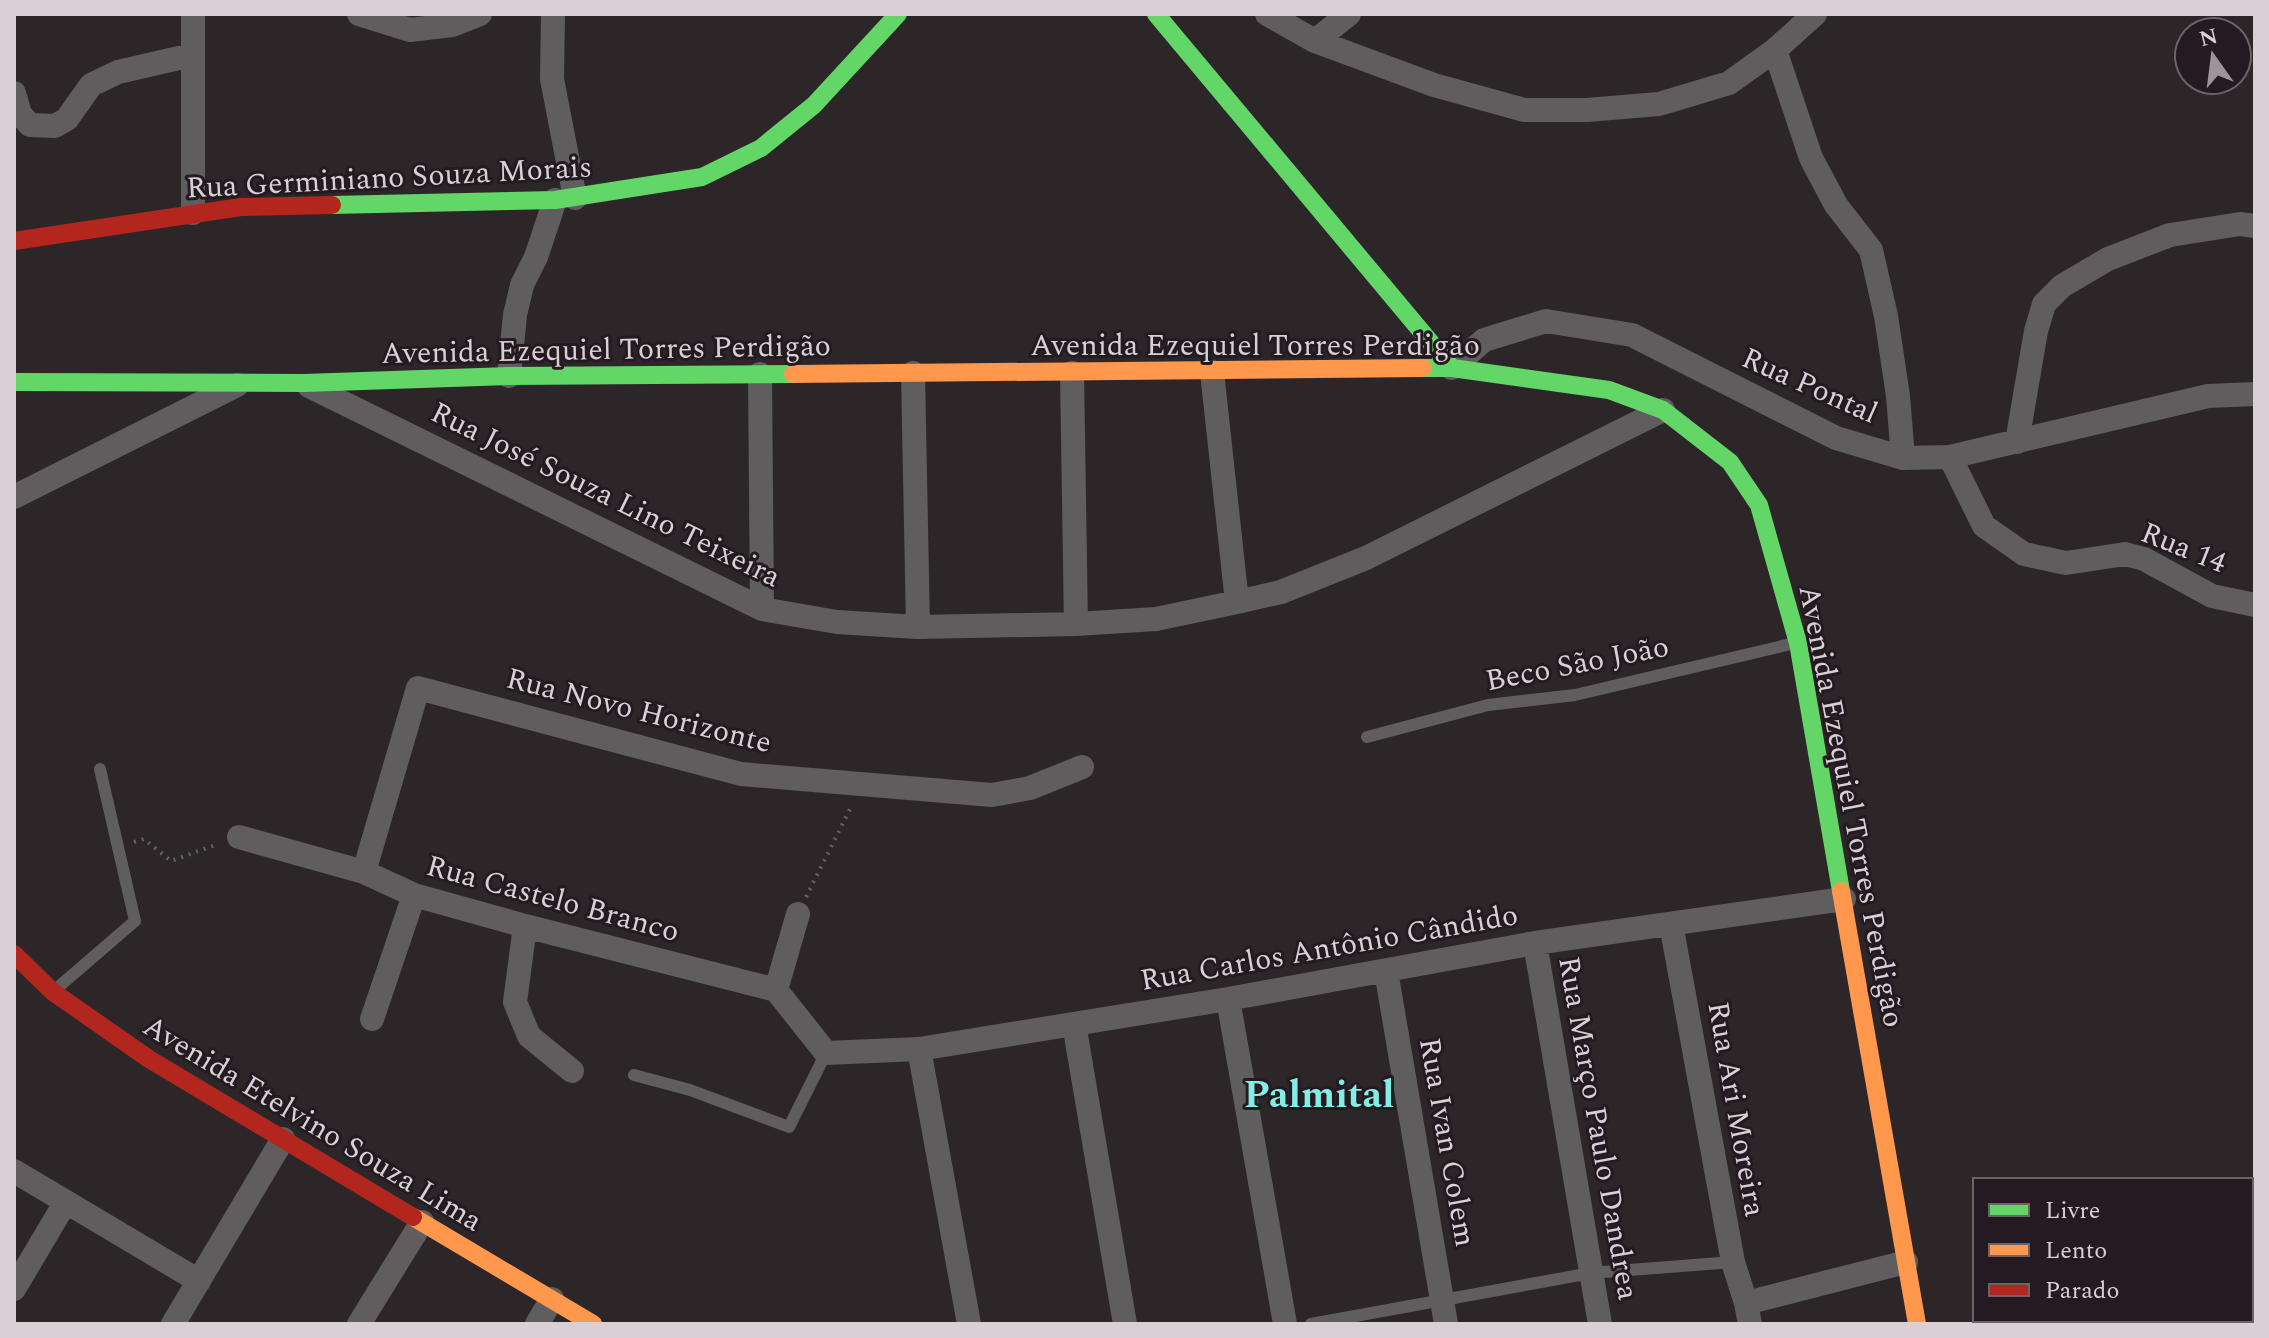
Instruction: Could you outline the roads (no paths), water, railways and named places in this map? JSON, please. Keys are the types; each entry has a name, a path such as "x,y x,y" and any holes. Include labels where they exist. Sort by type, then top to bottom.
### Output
{"street":[{"path":"193,14 193,213"},
{"path":"359,14 410,30 452,25 480,14"},
{"path":"509,376 515,315 522,285 565,199 552,79 553,14"},
{"name":"Rua Germiniano Souza Morais","path":"14,241 241,207 565,199 702,177 761,148 814,105 898,14"},
{"path":"1156,14 1452,368"},
{"path":"1267,14 1315,41 1434,85 1524,110 1587,110 1659,104 1729,83 1775,50 1815,14"},
{"path":"1315,41 1349,14"},
{"path":"1775,50 1811,158 1836,205 1871,250 1886,316 1903,458"},
{"path":"14,93 20,114 30,125 55,126 67,119 91,85 118,72 192,55"},
{"path":"2017,442 2036,331 2044,304 2062,286 2108,259 2170,235 2240,224 2255,226"},
{"name":"Rua Pontal","path":"1452,368 1484,340 1546,321 1632,335 1836,438 1903,458 1950,457 2208,396 2255,394"},
{"name":"Avenida Ezequiel Torres Perdigão","path":"14,382 304,383 509,376 1452,368 1609,390 1663,410 1730,462 1759,505 1798,643 1917,1324"},
{"path":"1212,372 1237,602"},
{"path":"913,373 918,627"},
{"path":"1072,373 1076,624"},
{"path":"760,374 762,609"},
{"path":"14,497 241,383"},
{"name":"Rua José Souza Lino Teixeira","path":"304,383 762,609 837,622 918,627 1156,619 1281,592 1366,558 1663,410"},
{"name":"Rua 14","path":"1950,457 1984,526 2024,554 2066,563 2125,554 2144,559 2212,596 2255,605"},
{"name":"Rua Novo Horizonte","path":"364,872 418,688 741,774 992,795 1030,788 1082,767"},
{"name":"Rua Castelo Branco","path":"239,837 364,872 414,895 776,990"},
{"path":"372,1019 414,895"},
{"name":"Rua Carlos Antônio Cândido","path":"826,1053 919,1049 1228,999 1535,943 1844,899"},
{"path":"798,914 776,990 826,1053"},
{"name":"Rua Ari Moreira","path":"1671,924 1733,1262 1748,1314 1906,1262"},
{"path":"525,926 515,1002 529,1036 572,1071"},
{"name":"Rua Março Paulo Dandrea","path":"1535,943 1600,1324"},
{"name":"Avenida Etelvino Souza Lima","path":"14,954 53,992 149,1059 593,1324"},
{"name":"Rua Ivan Colem","path":"1386,971 1444,1312"},
{"path":"1228,999 1285,1324"},
{"path":"1074,1024 1125,1324"},
{"path":"919,1049 969,1324"},
{"path":"173,1324 283,1139"},
{"path":"14,1171 199,1281"},
{"path":"14,1289 65,1203"},
{"path":"359,1324 422,1222"},
{"path":"537,1324 552,1299"}],"lane":[{"name":"Beco São João","path":"1367,737 1488,705 1575,695 1798,643"},
{"path":"53,992 135,921 100,769"},
{"path":"634,1075 690,1090 789,1127 826,1053"},
{"path":"1311,1324 1444,1312 1591,1273 1733,1262"}],"district":[{"name":"Palmital","path":"1319,1094"}]}
